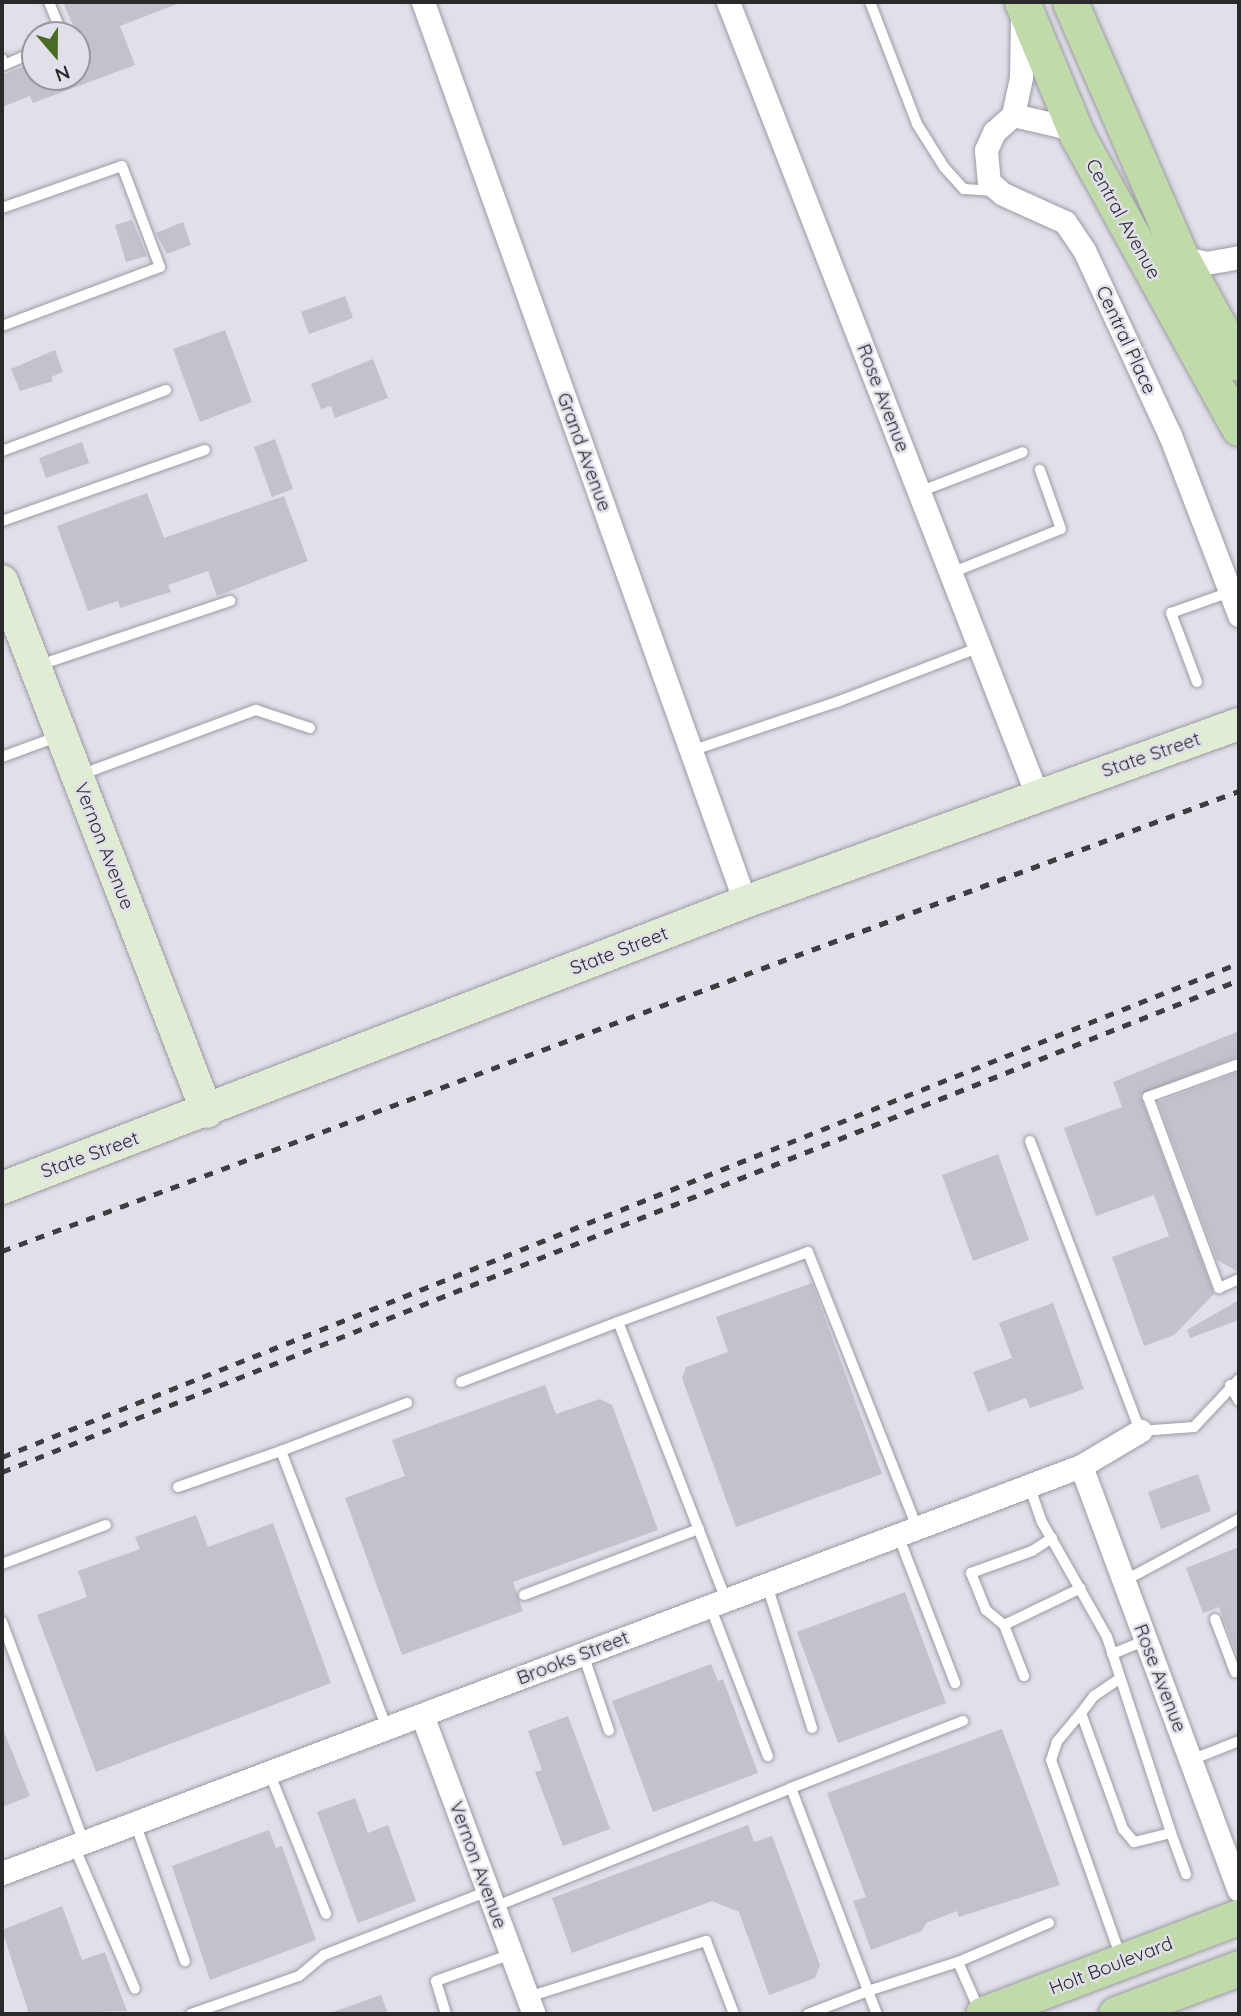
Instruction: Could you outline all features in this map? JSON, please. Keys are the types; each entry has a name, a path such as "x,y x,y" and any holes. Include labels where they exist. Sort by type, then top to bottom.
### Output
{"main road":[{"name":"Central Avenue","path":"1022,2 1077,135 1239,428"},
{"name":"Central Avenue","path":"1069,2 1181,257 1237,349"},
{"name":"Holt Boulevard","path":"982,2014 1239,1917"},
{"path":"1116,2014 1239,1968"}],"street":[{"name":"Grand Avenue","path":"423,2 745,902"},
{"name":"Rose Avenue","path":"728,2 1037,795"},
{"path":"1000,191 989,182 986,150 994,132 1013,115 1021,77 1022,2"},
{"path":"1013,115 1061,126 1077,135"},
{"name":"Central Place","path":"1000,191 1065,222 1084,250 1170,435 1239,615"},
{"path":"1181,257 1206,263 1239,257"},
{"name":"Vernon Avenue","path":"2,581 207,1112"},
{"name":"State Street","path":"2,1188 207,1112 745,902 1239,724"},
{"name":"Brooks Street","path":"2,1873 1081,1466 1140,1431"},
{"name":"Rose Avenue","path":"1081,1466 1239,1890"},
{"name":"Vernon Avenue","path":"422,1715 531,2005"}],"lane":[{"path":"49,2 56,21"},
{"path":"870,2 917,124 944,167 964,189 1000,191"},
{"path":"2,59 4,65 21,58"},
{"path":"2,208 122,166 160,267 2,326"},
{"path":"2,451 166,390"},
{"path":"2,521 205,450"},
{"path":"919,492 1023,452"},
{"path":"951,573 1061,529 1040,470"},
{"path":"1197,682 1171,612 1230,592"},
{"path":"35,667 230,601"},
{"path":"691,751 837,702 980,647"},
{"path":"77,776 256,710 310,727"},
{"path":"2,757 61,735"},
{"path":"1239,1064 1148,1097 1219,1288 1239,1279"},
{"path":"1030,1142 1140,1431 1194,1427 1235,1382"},
{"path":"461,1382 808,1252 908,1531 955,1683"},
{"path":"618,1322 699,1530 718,1603 768,1756"},
{"path":"1235,1382 1239,1401"},
{"path":"178,1487 407,1403"},
{"path":"281,1451 387,1728"},
{"path":"1029,1485 1052,1538 1081,1588 1112,1654 1186,1874"},
{"path":"1124,1581 1239,1519"},
{"path":"2,1564 106,1525"},
{"path":"524,1595 699,1530"},
{"path":"1024,1676 1004,1625 986,1610 971,1573 1032,1551 1052,1538"},
{"path":"767,1584 812,1728"},
{"path":"1004,1625 1081,1588"},
{"path":"1215,1619 1238,1675"},
{"path":"2,1622 79,1844 135,1989"},
{"path":"1112,1654 1146,1640"},
{"path":"583,1654 609,1731"},
{"path":"1119,1679 1094,1696 1057,1742 1051,1760 1122,1962"},
{"path":"1081,1713 1123,1829 1134,1842 1171,1833"},
{"path":"191,2014 299,1976 324,1955 491,1899 963,1721"},
{"path":"1191,1760 1239,1741"},
{"path":"269,1773 326,1914"},
{"path":"791,1788 877,2014"},
{"path":"135,1823 185,1961"},
{"path":"808,2014 958,1962 1049,1923"},
{"path":"531,2005 706,1941 734,2014"},
{"path":"446,2014 436,1980 512,1955"},
{"path":"958,1962 982,2014"}],"building":[{"path":"63,2 180,3 120,26 135,65 91,81 91,21 71,21"},
{"path":"21,68 21,91 65,91 33,103 30,96 2,107 2,75"},
{"path":"132,220 147,256 126,262 115,225"},
{"path":"183,222 191,245 167,254 156,233"},
{"path":"345,296 353,318 309,334 301,312"},
{"path":"225,330 252,402 200,422 173,349"},
{"path":"55,350 63,372 51,377 53,381 20,391 11,369"},
{"path":"373,359 388,398 335,418 331,406 321,409 311,384"},
{"path":"275,439 293,489 272,497 254,447"},
{"path":"82,442 89,463 46,478 39,458"},
{"path":"147,493 164,538 284,496 308,561 217,596 208,571 168,585 171,592 120,608 118,601 88,611 57,526"},
{"path":"1239,1031 1239,1056 1140,1095 1214,1294 1174,1335 1144,1346 1112,1257 1169,1236 1154,1195 1096,1216 1064,1128 1122,1107 1113,1082"},
{"path":"1239,1072 1237,1271 1217,1260 1158,1102"},
{"path":"998,1154 1029,1240 973,1261 942,1175"},
{"path":"812,1283 882,1474 736,1527 682,1378 686,1367 728,1352 716,1317"},
{"path":"1239,1300 1239,1320 1190,1338 1187,1330"},
{"path":"1053,1303 1084,1389 1030,1408 1026,1398 988,1412 973,1372 1012,1358 999,1323"},
{"path":"545,1385 556,1414 600,1399 612,1405 658,1530 513,1582 523,1611 402,1655 345,1498 405,1476 392,1440"},
{"path":"1198,1474 1211,1511 1161,1529 1148,1492"},
{"path":"196,1515 208,1547 273,1523 331,1683 96,1772 37,1615 87,1597 78,1571 140,1549 135,1537"},
{"path":"1239,1547 1238,1657 1219,1607 1203,1613 1186,1568"},
{"path":"905,1592 946,1703 838,1743 797,1632"},
{"path":"711,1664 718,1681 723,1679 758,1773 653,1812 612,1701"},
{"path":"568,1716 610,1829 563,1846 535,1772 542,1770 528,1731"},
{"path":"2,1727 30,1796 2,1807"},
{"path":"1002,1729 1060,1885 959,1917 957,1911 926,1923 922,1931 871,1950 853,1901 866,1897 827,1793"},
{"path":"355,1798 368,1833 388,1825 416,1901 358,1923 317,1812"},
{"path":"748,1825 754,1842 772,1836 820,1965 815,1978 769,1995 739,1912 712,1901 572,1953 552,1898"},
{"path":"269,1830 276,1848 282,1846 316,1940 210,1980 172,1866"},
{"path":"62,1906 82,1960 105,1952 127,2011 29,2014 2,1930"},
{"path":"381,1995 388,2014 333,2014 333,2012"}],"railway":[{"path":"2,1251 1239,791"},
{"path":"2,1457 1239,963"},
{"path":"2,1472 1239,980"}]}
